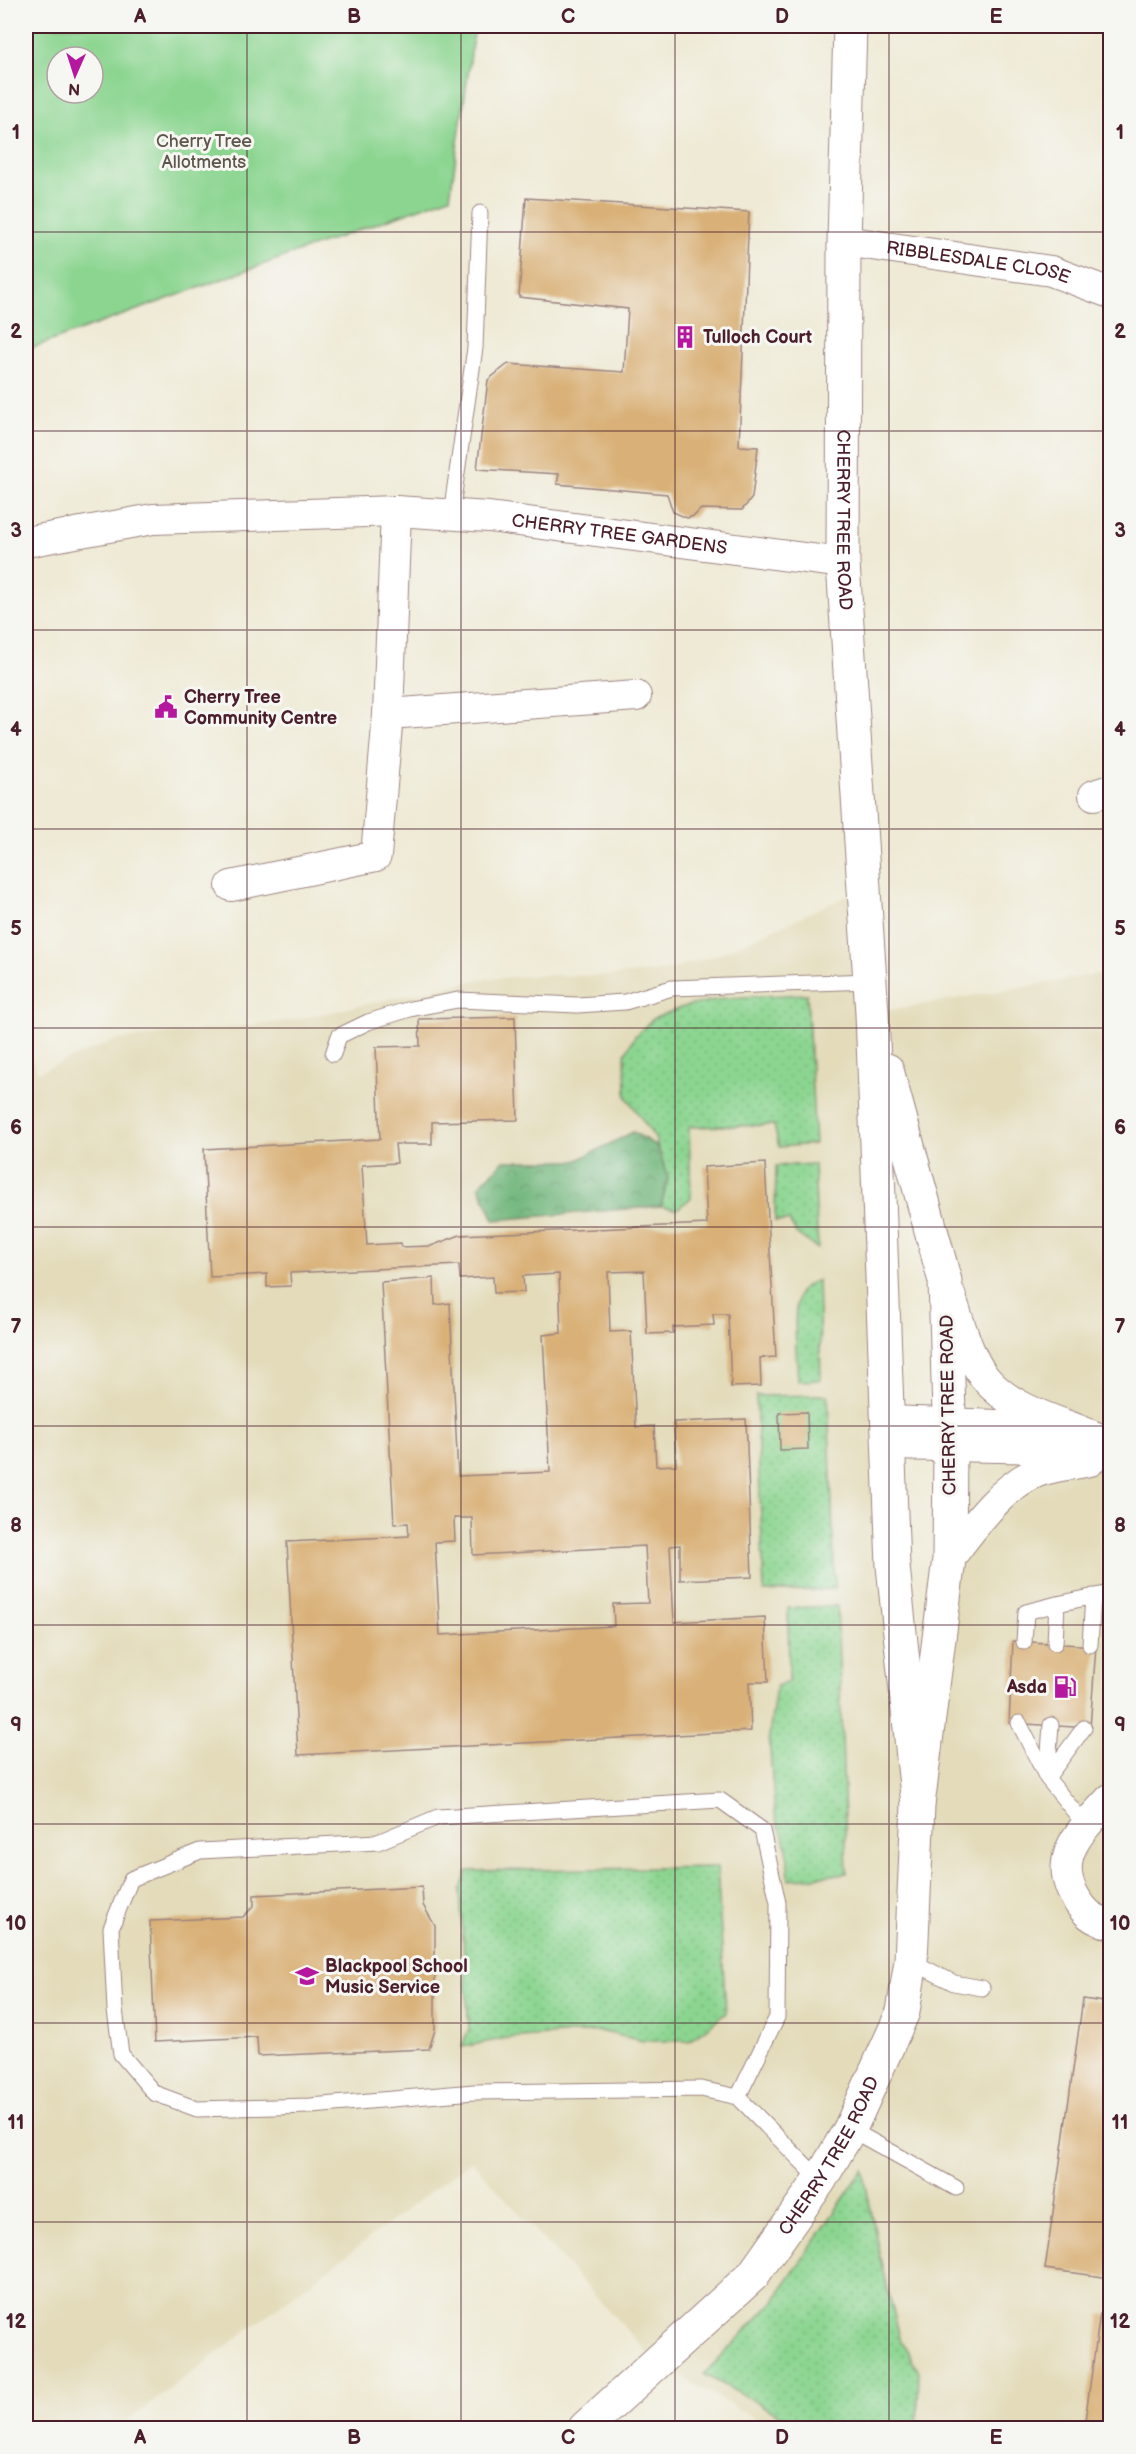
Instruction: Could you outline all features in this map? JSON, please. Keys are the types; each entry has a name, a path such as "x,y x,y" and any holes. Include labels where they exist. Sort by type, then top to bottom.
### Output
{"street":[{"name":"CHERRY TREE ROAD","path":"850,26 844,242 843,563 872,1013 893,1566 918,1805"},
{"name":"RIBBLESDALE CLOSE","path":"844,242 1051,271 1110,293"},
{"name":"CHERRY TREE GARDENS","path":"26,542 153,519 396,510 452,514 843,563"},
{"path":"231,886 376,856 388,714 396,510"},
{"path":"388,714 636,696"},
{"name":"CHERRY TREE ROAD","path":"585,2428 753,2275 820,2180 850,2129 903,2012 911,1961 918,1805 949,1559 950,1435 945,1281 872,1013"},
{"path":"945,1281 973,1356 985,1377 1023,1407 1080,1429 1110,1444"},
{"path":"889,1433 950,1435 1080,1429"},
{"path":"950,1435 1110,1454"},
{"path":"949,1559 985,1512 1035,1473 1110,1454"},
{"path":"1110,1799 1086,1826 1069,1851 1065,1863 1071,1890 1085,1913 1097,1921 1110,1923"}],"lane":[{"path":"452,514 475,348 480,213"},
{"path":"333,1054 339,1036 368,1022 410,1009 459,1000 577,1005 625,1002 672,988 870,981"},
{"path":"1024,1642 1026,1612 1110,1593"},
{"path":"1090,1645 1093,1596"},
{"path":"1055,1643 1057,1604"},
{"path":"1019,1723 1047,1778 1086,1826"},
{"path":"1047,1778 1051,1725"},
{"path":"1047,1778 1084,1728"},
{"path":"738,2097 777,2017 778,1902 762,1830 720,1800 438,1817 378,1842 200,1851 131,1879 111,1928 115,2010 121,2054 154,2092 197,2109 311,2106 474,2092 597,2088 701,2088 738,2097 820,2180"},
{"path":"911,1961 954,1983 982,1988"},
{"path":"850,2129 956,2188"}],"shaded area":[{"path":"864,888 872,1013 1110,972 1110,2428 771,2428 657,2363 471,2161 118,2428 26,2428 26,1049 38,1072 116,1040 289,1021 482,979 544,975 607,976 669,970 722,953","holes":["873,1017 948,1366 917,1801"]}],"green space":[{"name":"Cherry Tree Allotments","path":"26,26 475,26 450,197 26,350"},
{"path":"807,994 815,1144 779,1147 774,1125 689,1127 691,1198 677,1209 661,1206 668,1178 655,1138 626,1096 625,1054 635,1036 653,1019 683,1007 725,998"},
{"path":"633,1132 657,1146 668,1178 661,1206 494,1220 479,1186 504,1161 576,1161"},
{"path":"814,1164 818,1249 797,1234 789,1221 775,1221 776,1166"},
{"path":"818,1280 821,1380 798,1381 797,1301 802,1289"},
{"path":"828,1395 835,1589 764,1592 756,1396"},
{"path":"837,1606 847,1873 789,1880 787,1847 775,1815 769,1736 776,1686 789,1682 788,1608"},
{"path":"717,1867 726,2013 689,2041 643,2041 600,2031 507,2038 462,2047 469,2029 460,1892 467,1871"},
{"path":"863,2170 882,2267 901,2341 919,2372 917,2428 803,2428 704,2374 773,2302"}],"building":[{"name":"Tulloch Court","path":"526,198 749,212 739,446 758,447 752,498 742,510 701,509 694,516 687,518 673,512 667,494 557,484 559,474 477,469 488,380 508,364 624,372 628,309 519,297"},
{"path":"515,1017 518,1120 432,1122 432,1144 395,1144 397,1163 362,1165 367,1245 401,1243 401,1247 431,1246 460,1235 707,1224 704,1167 765,1163 776,1357 760,1358 761,1386 731,1387 728,1314 713,1314 714,1325 673,1327 673,1333 647,1334 644,1271 608,1272 610,1332 631,1331 636,1427 654,1426 656,1466 676,1465 674,1422 746,1419 752,1577 680,1580 680,1545 670,1546 674,1622 765,1617 768,1682 749,1682 751,1731 298,1755 287,1542 409,1536 408,1523 394,1524 381,1282 434,1278 435,1305 450,1303 458,1476 550,1472 543,1335 561,1333 559,1274 523,1276 524,1292 494,1293 493,1277 460,1279 459,1265 290,1273 291,1286 267,1287 267,1274 210,1277 204,1149 380,1139 376,1047 420,1046 419,1019","holes":["454,1518 472,1518 473,1555 645,1546 648,1603 613,1604 614,1626 440,1635 435,1542 455,1541"]},
{"path":"807,1412 808,1449 780,1450 779,1413"},
{"path":"1013,1641 1096,1646 1090,1728 1009,1723"},
{"path":"422,1887 423,1905 435,1926 435,2030 429,2049 258,2056 257,2037 155,2042 150,1921 243,1917 254,1906 254,1895"},
{"path":"1083,1999 1110,2003 1110,2278 1045,2269"},
{"path":"1100,2314 1110,2315 1110,2428 1084,2428"}],"place":[{"name":"Tulloch Court","path":"685,337"},
{"name":"Cherry Tree Community Centre","path":"166,707"},
{"name":"Asda","path":"1065,1687"},
{"name":"Blackpool School Music Service","path":"307,1976"}]}
